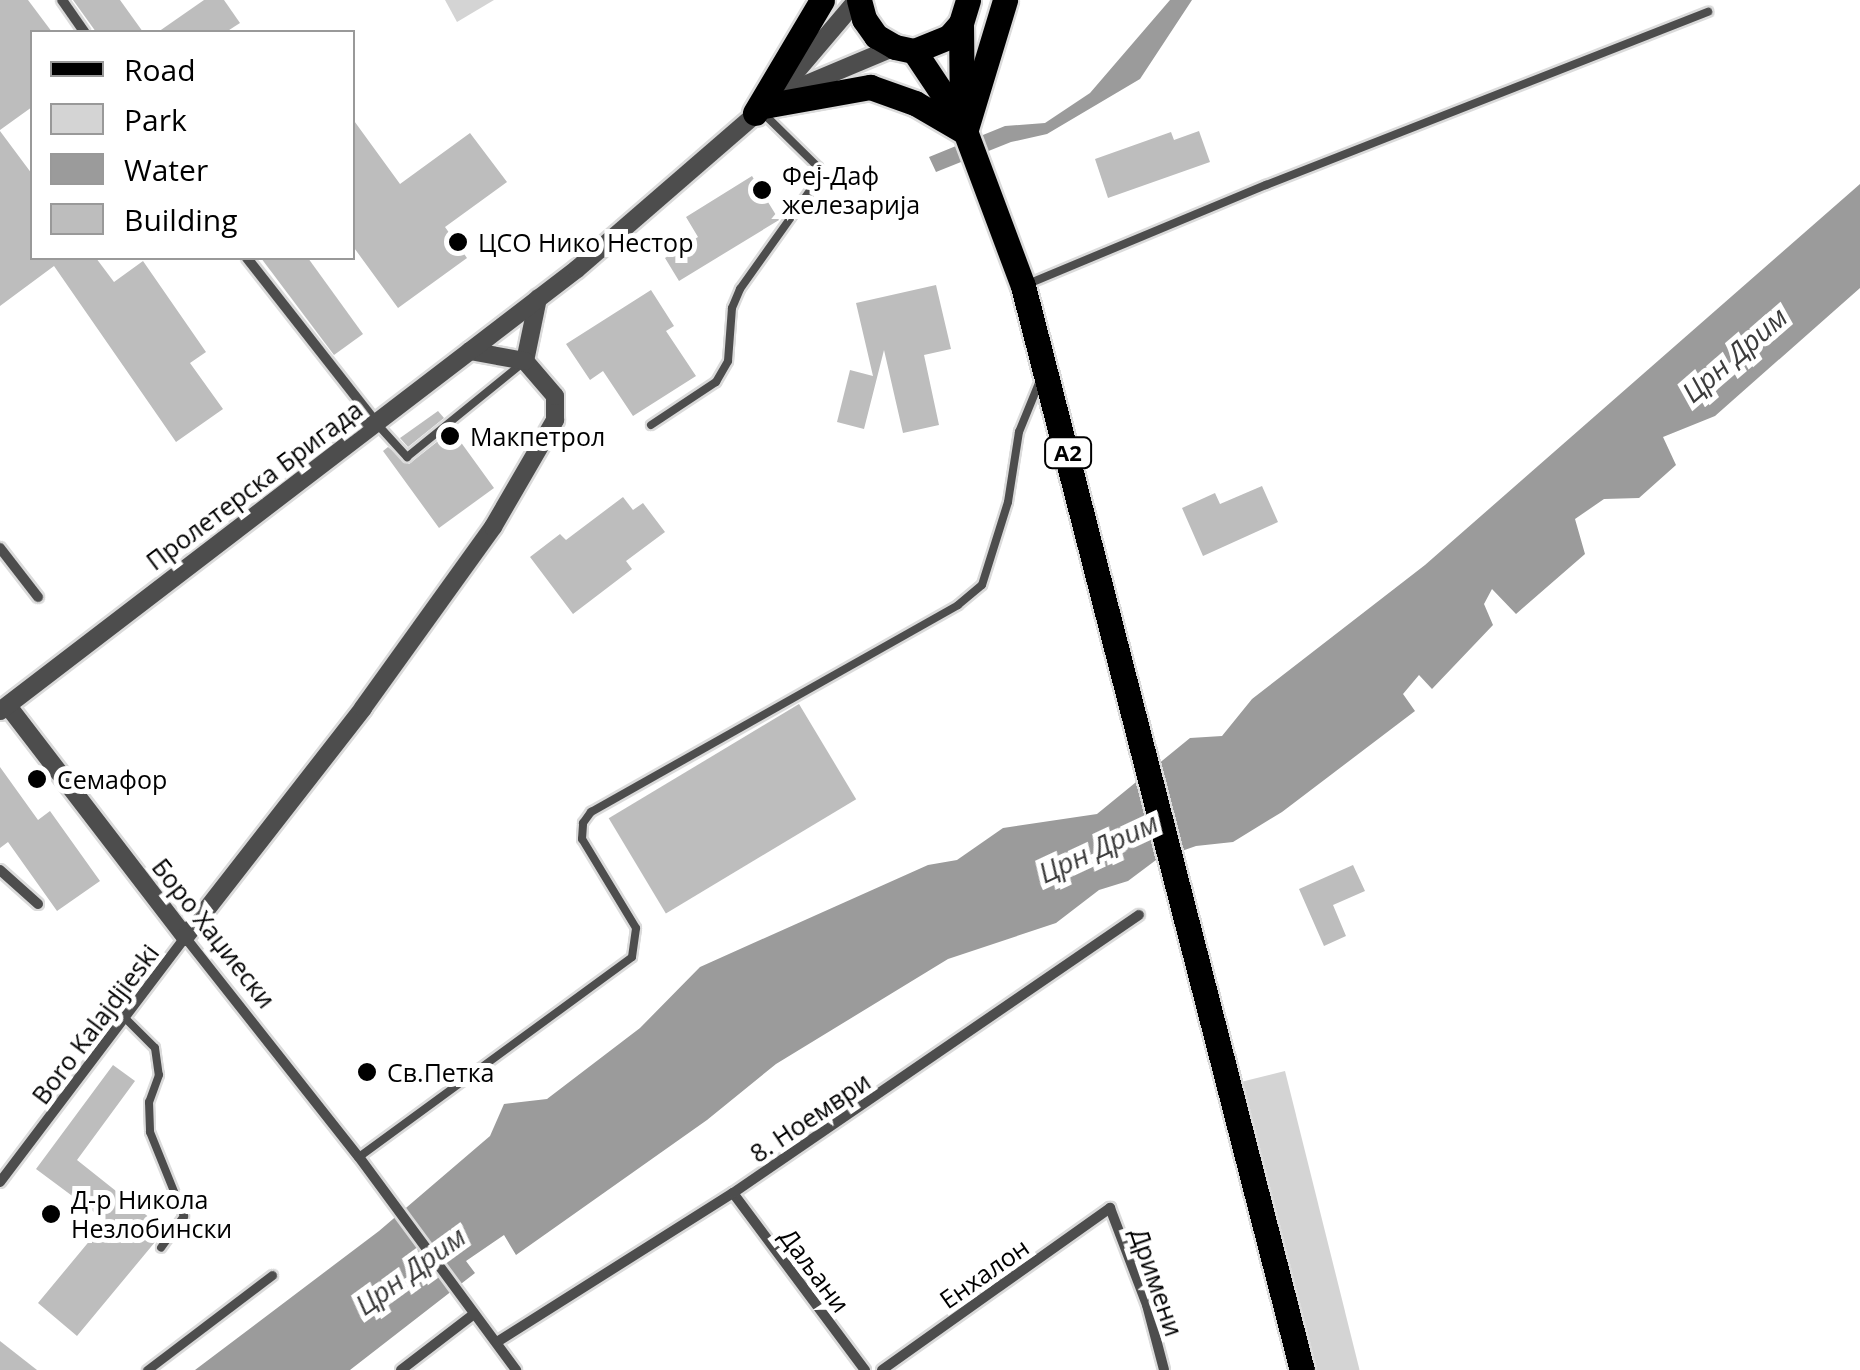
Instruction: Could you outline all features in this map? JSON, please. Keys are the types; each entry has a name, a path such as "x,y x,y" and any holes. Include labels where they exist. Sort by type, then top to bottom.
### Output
{"main road":[{"path":"763,107 822,0"},
{"name":"A2","path":"858,0 864,19 876,36 904,49 964,131 1024,286 1302,1370"},
{"path":"763,107 870,87 915,103 964,131 1005,0"},
{"name":"A2","path":"904,49 934,46 964,12"},
{"name":"A2","path":"964,12 964,131"}],"street":[{"path":"62,0 83,30"},
{"path":"763,107 858,0"},
{"path":"763,107 904,49"},
{"name":"Пролетерска Бригада","path":"4,708 470,352 763,107"},
{"path":"249,260 377,424"},
{"path":"525,361 538,298"},
{"path":"185,937 363,708 493,527 555,420 555,396 525,361 470,352"},
{"path":"0,548 38,597"},
{"name":"Боро Хаџиески","path":"4,708 359,1157 516,1370"},
{"path":"0,870 38,904"},
{"name":"8. Ноември","path":"496,1342 733,1194 1139,916"},
{"name":"Boro Kalajdjieski","path":"0,1182 185,937"},
{"name":"Даљани","path":"733,1194 865,1370"},
{"name":"Енхалон","path":"882,1370 1110,1208"},
{"name":"Дримени","path":"1110,1208 1148,1305 1164,1370"},
{"path":"147,1370 272,1275"},
{"path":"401,1370 474,1314"}],"lane":[{"path":"1024,286 1266,185 1708,12"},
{"path":"651,425 716,382 728,361 732,308 740,289 816,182 818,167 763,107"},
{"path":"377,424 407,458 525,361"},
{"path":"359,1157 632,957 636,928 582,839 583,823 591,812 958,605 982,584 1008,502 1020,432 1045,370"},
{"path":"124,1018 155,1048 160,1076 149,1102 150,1132 184,1216 161,1248"}],"green space":[{"path":"445,0 494,0 457,22"},
{"path":"1285,1071 1360,1370 1300,1370 1229,1085"}],"water":[{"path":"1170,0 1192,0 1140,79 1047,134 1011,142 936,172 929,157 1005,126 1045,123 1090,93"},
{"name":"Црн Дрим","path":"1860,184 1860,288 1715,416 1663,437 1676,465 1639,498 1604,499 1575,519 1585,554 1516,614 1492,589 1484,604 1493,625 1432,689 1419,675 1403,694 1415,711 1282,812 1233,842 1196,846 1156,860 1128,881 1099,890 1056,923 948,959 776,1064 707,1120 516,1255 504,1235 466,1261 475,1273 350,1370 195,1370 379,1231 490,1136 504,1104 547,1099 640,1028 700,967 928,865 957,860 1003,828 1097,814 1190,738 1222,736 1252,699 1425,565"}],"building":[{"path":"0,0 28,0 50,30 30,30 30,108 0,130"},
{"path":"73,0 120,0 142,30 95,30"},
{"path":"204,0 224,0 240,23 229,30 161,30"},
{"path":"355,122 400,184 470,133 507,182 445,227 467,258 398,308 355,249"},
{"path":"0,131 30,171 30,260 98,260 114,282 143,261 206,352 190,363 223,409 176,442 54,266 0,306"},
{"path":"1199,131 1210,162 1108,198 1095,159 1171,132 1174,140"},
{"path":"752,176 779,220 679,281 665,258 698,237 686,217"},
{"path":"263,260 309,260 363,334 334,355"},
{"path":"936,285 951,349 924,355 939,425 903,433 884,350 864,429 837,422 850,370 873,376 856,303"},
{"path":"651,290 674,326 666,331 696,376 633,416 603,371 590,380 566,344"},
{"path":"438,411 444,418 408,447 400,438"},
{"path":"452,430 494,488 439,528 383,451 388,447 409,464"},
{"path":"1262,486 1278,522 1203,556 1182,508 1215,493 1220,504"},
{"path":"623,497 633,510 643,503 665,532 626,561 632,569 573,614 530,557 560,534 566,540"},
{"path":"799,704 856,799 666,913 609,818"},
{"path":"0,767 38,820 50,811 100,881 57,911 8,842 0,848"},
{"path":"1353,865 1365,891 1333,905 1346,936 1324,946 1299,889"},
{"path":"113,1065 135,1081 77,1160 165,1230 77,1336 38,1303 106,1221 36,1169"},
{"path":"0,1341 37,1370 0,1370"}],"place":[{"name":"Феј-Даф железарија","path":"762,190"},
{"name":"ЦСО Нико Нестор","path":"458,242"},
{"name":"Макпетрол","path":"450,436"},
{"name":"Семафор","path":"37,779"},
{"name":"Св.Петка","path":"367,1072"},
{"name":"Д-р Никола Незлобински","path":"51,1214"}]}
